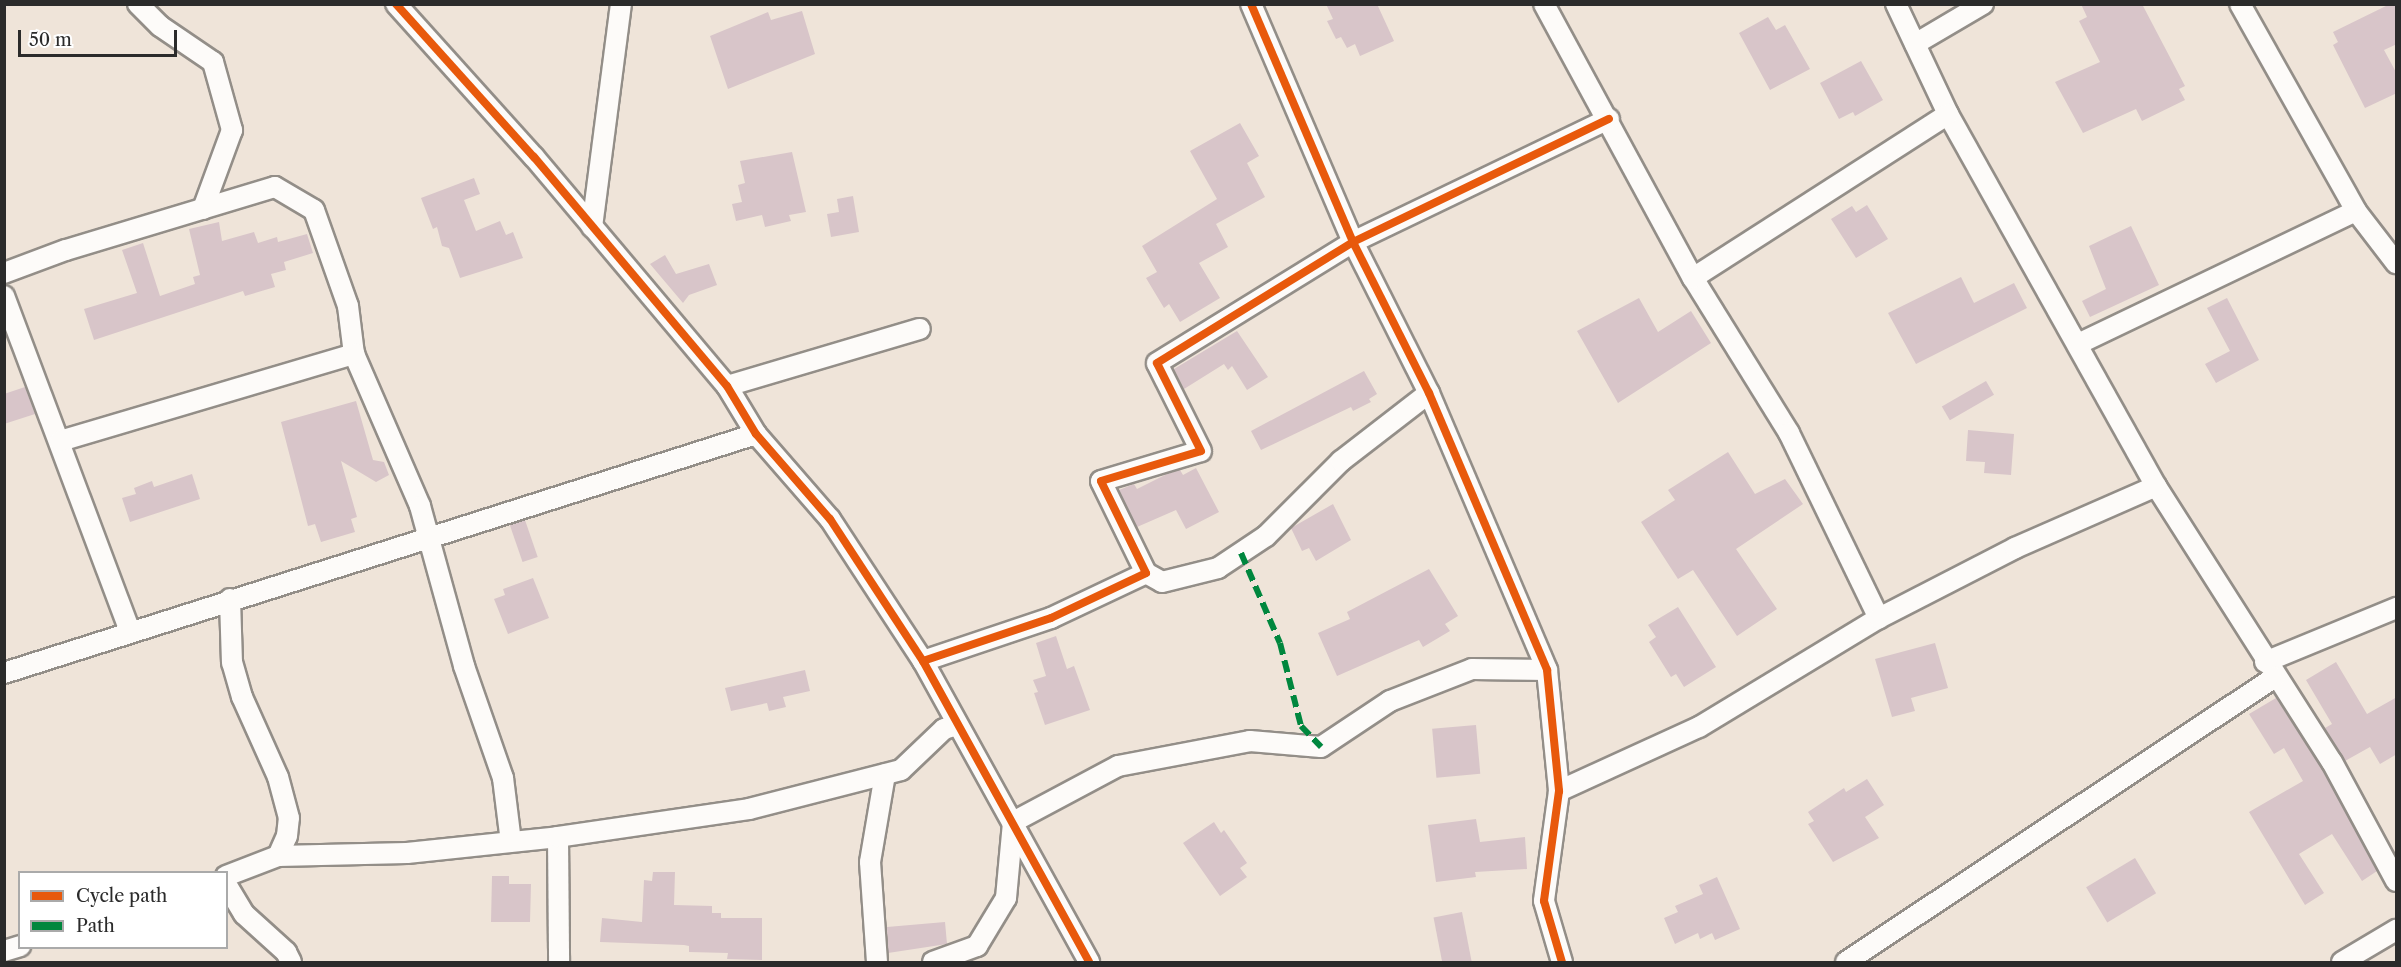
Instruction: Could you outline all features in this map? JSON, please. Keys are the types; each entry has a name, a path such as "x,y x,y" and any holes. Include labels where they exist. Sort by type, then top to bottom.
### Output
{"street":[{"path":"138,4 160,27 213,62 232,130 202,209"},
{"path":"396,4 592,227 727,386 756,434 830,519 923,662 1089,963"},
{"path":"592,227 621,4"},
{"path":"1251,4 1353,242 1429,393 1547,670 1558,791 1544,901 1562,963"},
{"path":"1544,4 1609,119 1693,278 1789,433 1879,618"},
{"path":"1896,4 1948,114 2156,486 2331,762 2397,881"},
{"path":"1915,44 1983,4"},
{"path":"2241,4 2356,211 2397,263"},
{"path":"1693,278 1948,114"},
{"path":"1429,393 1341,461 1266,536 1218,568 1162,582 1146,573 1101,481 1201,451 1157,363 1353,242 1609,119"},
{"path":"4,273 275,187 314,210 348,306 354,354 420,506 464,666 503,778 511,842"},
{"path":"2078,344 2356,211"},
{"path":"4,296 130,632"},
{"path":"727,386 920,328"},
{"path":"60,441 354,354"},
{"path":"4,673 230,599 756,434"},
{"path":"1558,791 1699,727 1879,618 2015,548 2156,486"},
{"path":"923,662 1051,618 1146,573"},
{"path":"230,599 232,663 238,686 278,777 289,819 287,836 278,856"},
{"path":"1846,963 2270,669 2397,608"},
{"path":"1013,822 1118,766 1250,741 1321,747 1390,701 1472,669 1547,670"},
{"path":"228,875 278,856 407,853 558,837 749,809 901,770 944,729 957,724"},
{"path":"876,963 870,862 885,774"},
{"path":"933,963 977,946 1006,898 1013,822"},
{"path":"558,837 559,963"},
{"path":"228,887 244,914 286,952 291,963"},
{"path":"2342,963 2397,930"}],"building":[{"path":"1326,4 1377,4 1394,41 1360,56 1355,44 1347,48 1341,37 1336,39 1327,21 1333,19"},
{"path":"2081,4 2142,4 2185,86 2179,89 2185,100 2142,121 2136,109 2083,133 2055,82 2100,62 2079,21 2087,17"},
{"path":"2390,4 2397,4 2397,44 2384,50 2397,74 2397,93 2365,108 2333,45 2338,42 2333,32"},
{"path":"802,11 815,54 728,89 710,36 768,12 771,20"},
{"path":"1768,17 1776,30 1785,25 1810,69 1770,90 1739,33"},
{"path":"1861,61 1883,100 1855,116 1853,112 1839,119 1820,83"},
{"path":"1240,123 1259,156 1247,163 1265,197 1216,224 1228,247 1199,263 1220,298 1180,322 1169,304 1164,308 1146,278 1157,272 1142,246 1217,199 1190,151"},
{"path":"792,152 806,212 789,215 791,221 765,227 762,215 736,221 732,204 742,202 738,185 745,183 740,161"},
{"path":"474,178 480,194 464,200 476,231 500,221 506,235 513,232 523,258 460,278 449,248 442,246 437,227 433,229 421,198"},
{"path":"853,196 859,232 831,237 827,214 839,212 837,199"},
{"path":"1867,205 1888,239 1856,258 1831,219 1852,206 1856,212"},
{"path":"219,222 222,241 254,232 258,243 277,237 278,242 307,234 313,253 284,262 286,270 271,274 275,287 245,296 243,291 94,340 84,309 137,293 122,250 143,243 160,296 195,284 193,277 200,275 189,229"},
{"path":"2131,226 2159,285 2090,317 2082,301 2106,289 2089,246"},
{"path":"665,255 676,274 709,264 717,285 689,295 683,303 650,264"},
{"path":"1961,277 1974,303 2014,283 2027,308 1916,364 1888,313"},
{"path":"1639,298 1658,332 1691,311 1711,343 1618,403 1577,331"},
{"path":"2227,298 2259,360 2216,383 2205,364 2230,351 2207,308"},
{"path":"1237,331 1268,377 1247,390 1232,366 1228,370 1224,364 1184,389 1174,369"},
{"path":"1364,371 1377,394 1369,399 1371,402 1353,411 1351,407 1261,450 1251,431"},
{"path":"1986,381 1994,395 1950,420 1942,406"},
{"path":"25,387 35,414 4,424 4,394"},
{"path":"356,401 373,460 384,462 389,475 376,482 341,461 357,517 351,519 355,532 321,542 315,524 308,526 281,422"},
{"path":"1968,430 2014,434 2011,475 1984,473 1985,462 1966,461"},
{"path":"1728,452 1755,494 1785,479 1803,504 1736,549 1777,609 1737,636 1693,570 1678,579 1641,522 1675,500 1668,490"},
{"path":"1196,468 1219,512 1186,529 1176,510 1137,527 1119,490 1134,484 1137,489 1167,474 1180,470 1183,475"},
{"path":"192,474 200,499 130,522 122,498 136,494 134,488 152,481 154,487"},
{"path":"1333,504 1351,540 1316,561 1309,548 1302,551 1291,528"},
{"path":"525,520 538,557 523,562 510,525"},
{"path":"1429,569 1458,616 1445,624 1450,631 1423,647 1419,640 1337,676 1318,633 1350,619 1347,612"},
{"path":"533,578 549,618 508,634 494,599 505,595 503,589"},
{"path":"1678,607 1716,667 1684,687 1676,674 1671,677 1649,642 1656,637 1648,625"},
{"path":"1056,636 1067,669 1074,666 1090,710 1045,725 1034,693 1038,692 1033,680 1046,676 1036,643"},
{"path":"1935,643 1948,688 1911,698 1915,711 1892,717 1875,659"},
{"path":"2336,662 2367,714 2397,697 2397,754 2380,764 2370,747 2345,761 2325,728 2332,724 2306,680"},
{"path":"805,670 810,691 783,697 786,707 769,711 767,703 731,711 725,688"},
{"path":"2276,698 2322,768 2377,871 2362,881 2332,834 2299,854 2324,893 2305,905 2249,812 2303,781 2284,748 2274,754 2249,714"},
{"path":"1476,725 1480,774 1436,778 1432,729"},
{"path":"1867,779 1884,805 1865,817 1879,838 1833,862 1808,824 1814,821 1808,812 1844,788 1846,792"},
{"path":"1476,819 1480,842 1525,837 1527,869 1475,872 1476,877 1436,882 1428,825"},
{"path":"1214,822 1221,833 1224,830 1247,863 1240,868 1247,877 1220,896 1183,843"},
{"path":"2135,858 2156,893 2107,923 2086,887"},
{"path":"653,872 675,872 674,905 712,906 712,913 721,913 721,918 762,918 762,960 727,959 728,953 689,952 689,946 684,945 600,942 602,918 642,922 644,880 652,881"},
{"path":"492,876 509,876 509,884 531,884 530,922 491,922"},
{"path":"1717,877 1740,929 1715,940 1712,933 1700,939 1698,933 1675,944 1664,918 1678,912 1675,906 1703,894 1699,885"},
{"path":"1462,912 1472,962 1442,962 1434,918"},
{"path":"945,922 947,944 888,953 887,927"}],"marked path":[{"path":"1241,553 1280,643 1301,726 1321,747"}],"cycle path":[{"path":"396,4 534,157 727,386 756,434 830,519 923,661 1089,962"},
{"path":"1251,4 1353,242 1429,393 1547,670 1559,791 1544,901 1562,962"},
{"path":"923,661 1051,618 1146,573 1101,481 1201,451 1157,363 1353,242 1609,119"}]}
